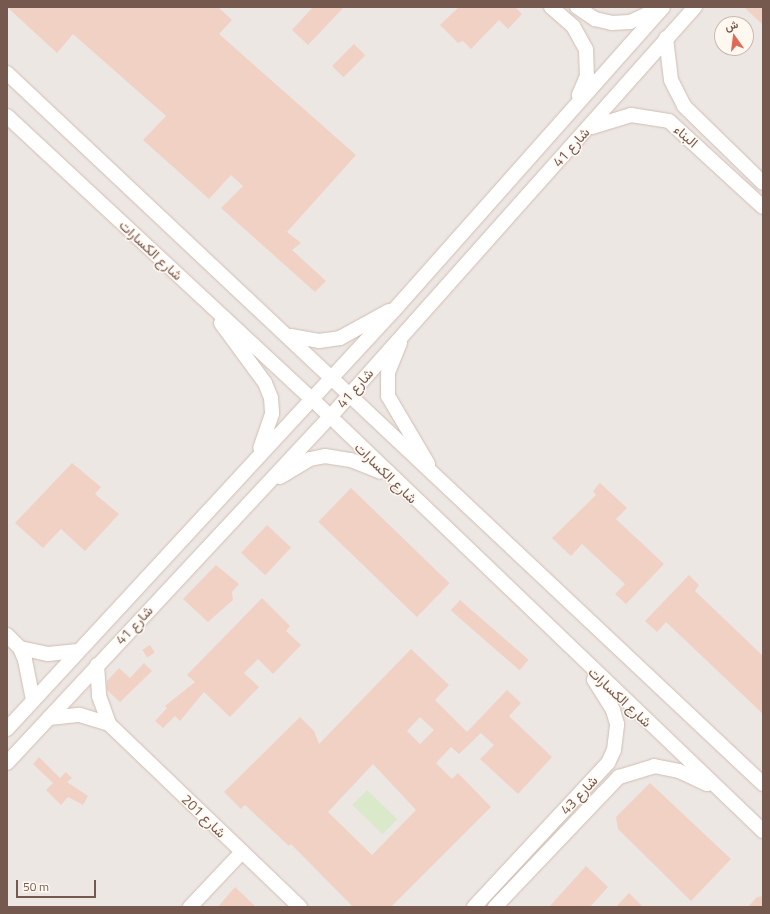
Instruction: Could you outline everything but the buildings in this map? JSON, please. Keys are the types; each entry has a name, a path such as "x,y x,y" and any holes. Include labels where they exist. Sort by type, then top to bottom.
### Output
{"street":[{"path":"551,7 573,26 586,49 587,76 575,106"},
{"path":"577,7 595,19 617,23 638,19 662,7"},
{"name":"شارع 41","path":"7,729 396,308 662,7"},
{"name":"شارع 41","path":"7,763 258,492 330,417 406,329 590,127 666,38 695,7"},
{"name":"البناء","path":"666,38 671,80 684,106 763,183"},
{"path":"7,73 291,336 436,478 763,784"},
{"name":"البناء","path":"590,127 631,115 669,121 763,207"},
{"name":"شارع الكسارات","path":"7,116 312,399 389,476 584,663 763,831"},
{"path":"7,130 30,138"},
{"path":"206,301 265,383 271,398 269,430 255,459"},
{"path":"291,336 319,341 340,338 396,308"},
{"path":"406,329 388,373 388,396 436,478"},
{"path":"258,492 297,466 325,456 352,460 389,476"},
{"path":"7,635 20,648 29,672 33,700"},
{"path":"20,648 48,654 78,651"},
{"name":"شارع 43","path":"474,907 600,773 614,750 617,737 613,710 584,663"},
{"name":"شارع 201","path":"97,665 99,696 109,724 300,907"},
{"name":"شارع 201","path":"49,718 80,715 109,724"},
{"name":"شارع 43","path":"495,907 610,785 630,770 667,767 719,790"},
{"path":"190,907 242,852"}],"shaded area":[{"path":"7,7 763,7 763,907 7,907"}],"green space":[{"path":"367,790 397,819 383,834 352,805"}]}
